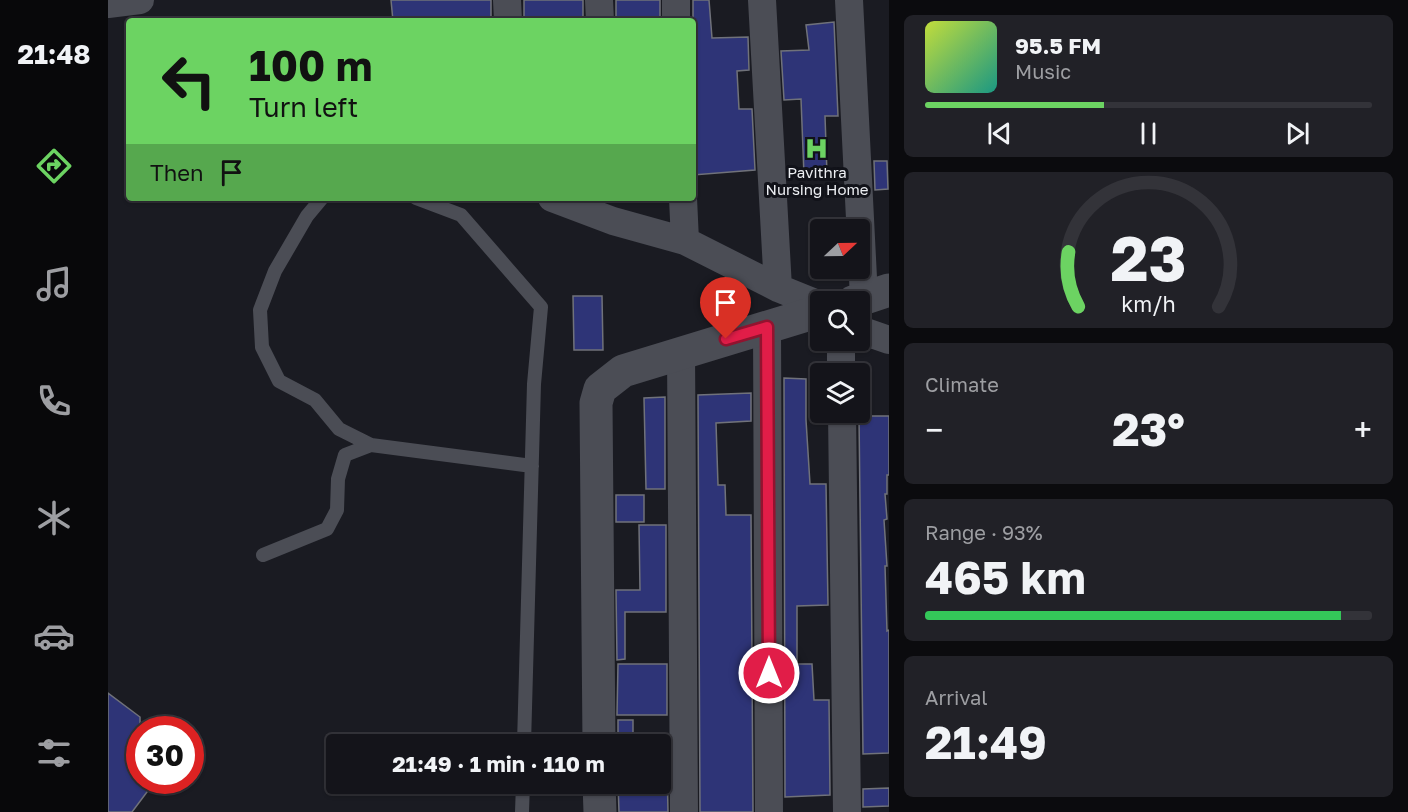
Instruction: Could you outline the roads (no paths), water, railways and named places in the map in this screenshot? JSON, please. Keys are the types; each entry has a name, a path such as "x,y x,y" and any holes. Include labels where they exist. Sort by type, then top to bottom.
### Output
{"street":[{"path":"108,4 140,0"},
{"path":"507,0 508,18"},
{"path":"599,0 600,18"},
{"path":"676,0 676,18"},
{"path":"762,0 778,288"},
{"path":"849,0 869,291"},
{"path":"568,201 612,209 685,241 778,288 810,307"},
{"path":"683,201 685,241"},
{"path":"599,734 596,403 600,389 623,371 810,314"},
{"path":"767,327 770,812"},
{"path":"870,333 889,340"},
{"path":"681,352 684,812"},
{"path":"842,423 848,812"},
{"path":"599,794 600,812"}],"lane":[{"path":"320,201 307,216 275,271 260,310 262,347 279,381 315,400 339,429 371,446 532,466"},
{"path":"424,201 461,215 541,307 534,384 524,734"},
{"path":"262,555 327,529 337,510 338,479 345,455 371,446"},
{"path":"522,812 523,794"}],"place":[{"name":"Pavithra Nursing Home","path":"817,148"}]}
